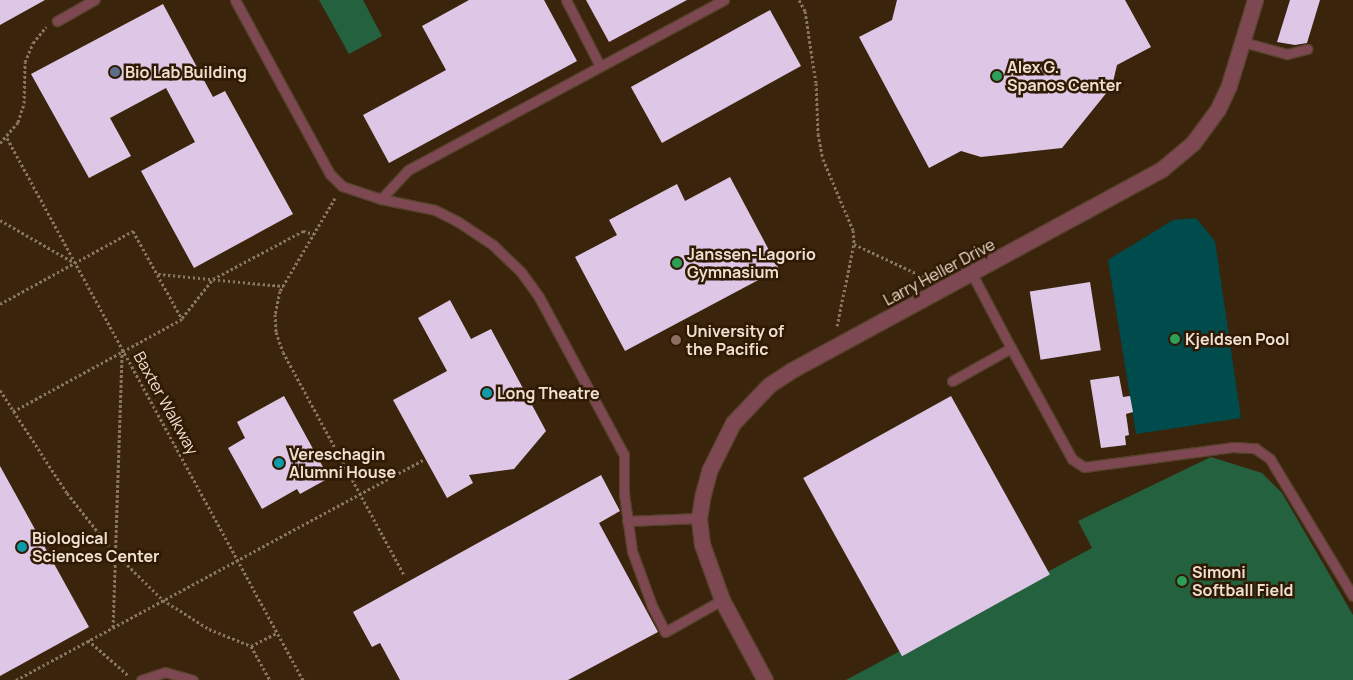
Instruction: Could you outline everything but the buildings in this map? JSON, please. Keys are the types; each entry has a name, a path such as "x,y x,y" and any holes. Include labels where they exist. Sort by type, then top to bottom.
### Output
{"street":[{"name":"Larry Heller Drive","path":"765,680 722,600 702,544 699,518 709,471 732,423 769,385 1162,169 1193,143 1218,109 1243,42 1255,0"}],"lane":[{"path":"58,20 94,0"},
{"path":"235,0 330,174 342,186 380,200 435,210 493,245 521,272 539,297 617,439 624,456 627,521 640,576 666,632 722,600"},
{"path":"566,0 600,66"},
{"path":"380,200 408,170 724,0"},
{"path":"1243,42 1287,54 1307,49"},
{"path":"972,274 1072,459 1084,467 1233,447 1255,448 1270,459 1353,596"},
{"path":"952,381 1011,348"},
{"path":"627,521 699,518"},
{"path":"141,680 166,672 193,680"}],"path":[{"path":"799,0 805,11 816,82 818,134 823,159 853,230 854,244 832,349"},
{"path":"0,142 7,138 18,122 24,103 27,56 42,30 58,20"},
{"name":"Baxter Walkway","path":"7,138 303,680"},
{"path":"342,186 284,286 275,314 283,352 404,575"},
{"path":"0,220 74,263"},
{"path":"12,412 182,318 213,280 303,230 314,234"},
{"path":"0,304 133,231 182,318"},
{"path":"854,244 946,288"},
{"path":"157,274 284,286"},
{"path":"113,627 113,552 122,350"},
{"path":"0,390 12,412 68,494 113,552 163,600 209,629 252,646 270,680"},
{"path":"16,680 238,561 359,493 426,459"},
{"path":"252,646 277,633"},
{"path":"88,640 104,657 136,680"}],"green space":[{"path":"319,0 363,0 382,36 349,54"},
{"name":"Simoni Softball Field","path":"1211,457 1262,473 1282,493 1353,615 1353,680 846,680 1092,548 1078,521"}],"water":[{"name":"Kjeldsen Pool","path":"1196,218 1215,241 1241,418 1136,434 1108,260 1173,220"}],"place":[{"name":"Bio Lab Building","path":"115,72"},
{"name":"Alex G. Spanos Center","path":"997,76"},
{"name":"Janssen-Lagorio Gymnasium","path":"677,263"},
{"name":"Kjeldsen Pool","path":"1175,339"},
{"name":"University of the Pacific","path":"676,340"},
{"name":"Long Theatre","path":"487,393"},
{"name":"Vereschagin Alumni House","path":"279,463"},
{"name":"Biological Sciences Center","path":"22,547"},
{"name":"Simoni Softball Field","path":"1182,581"}]}
